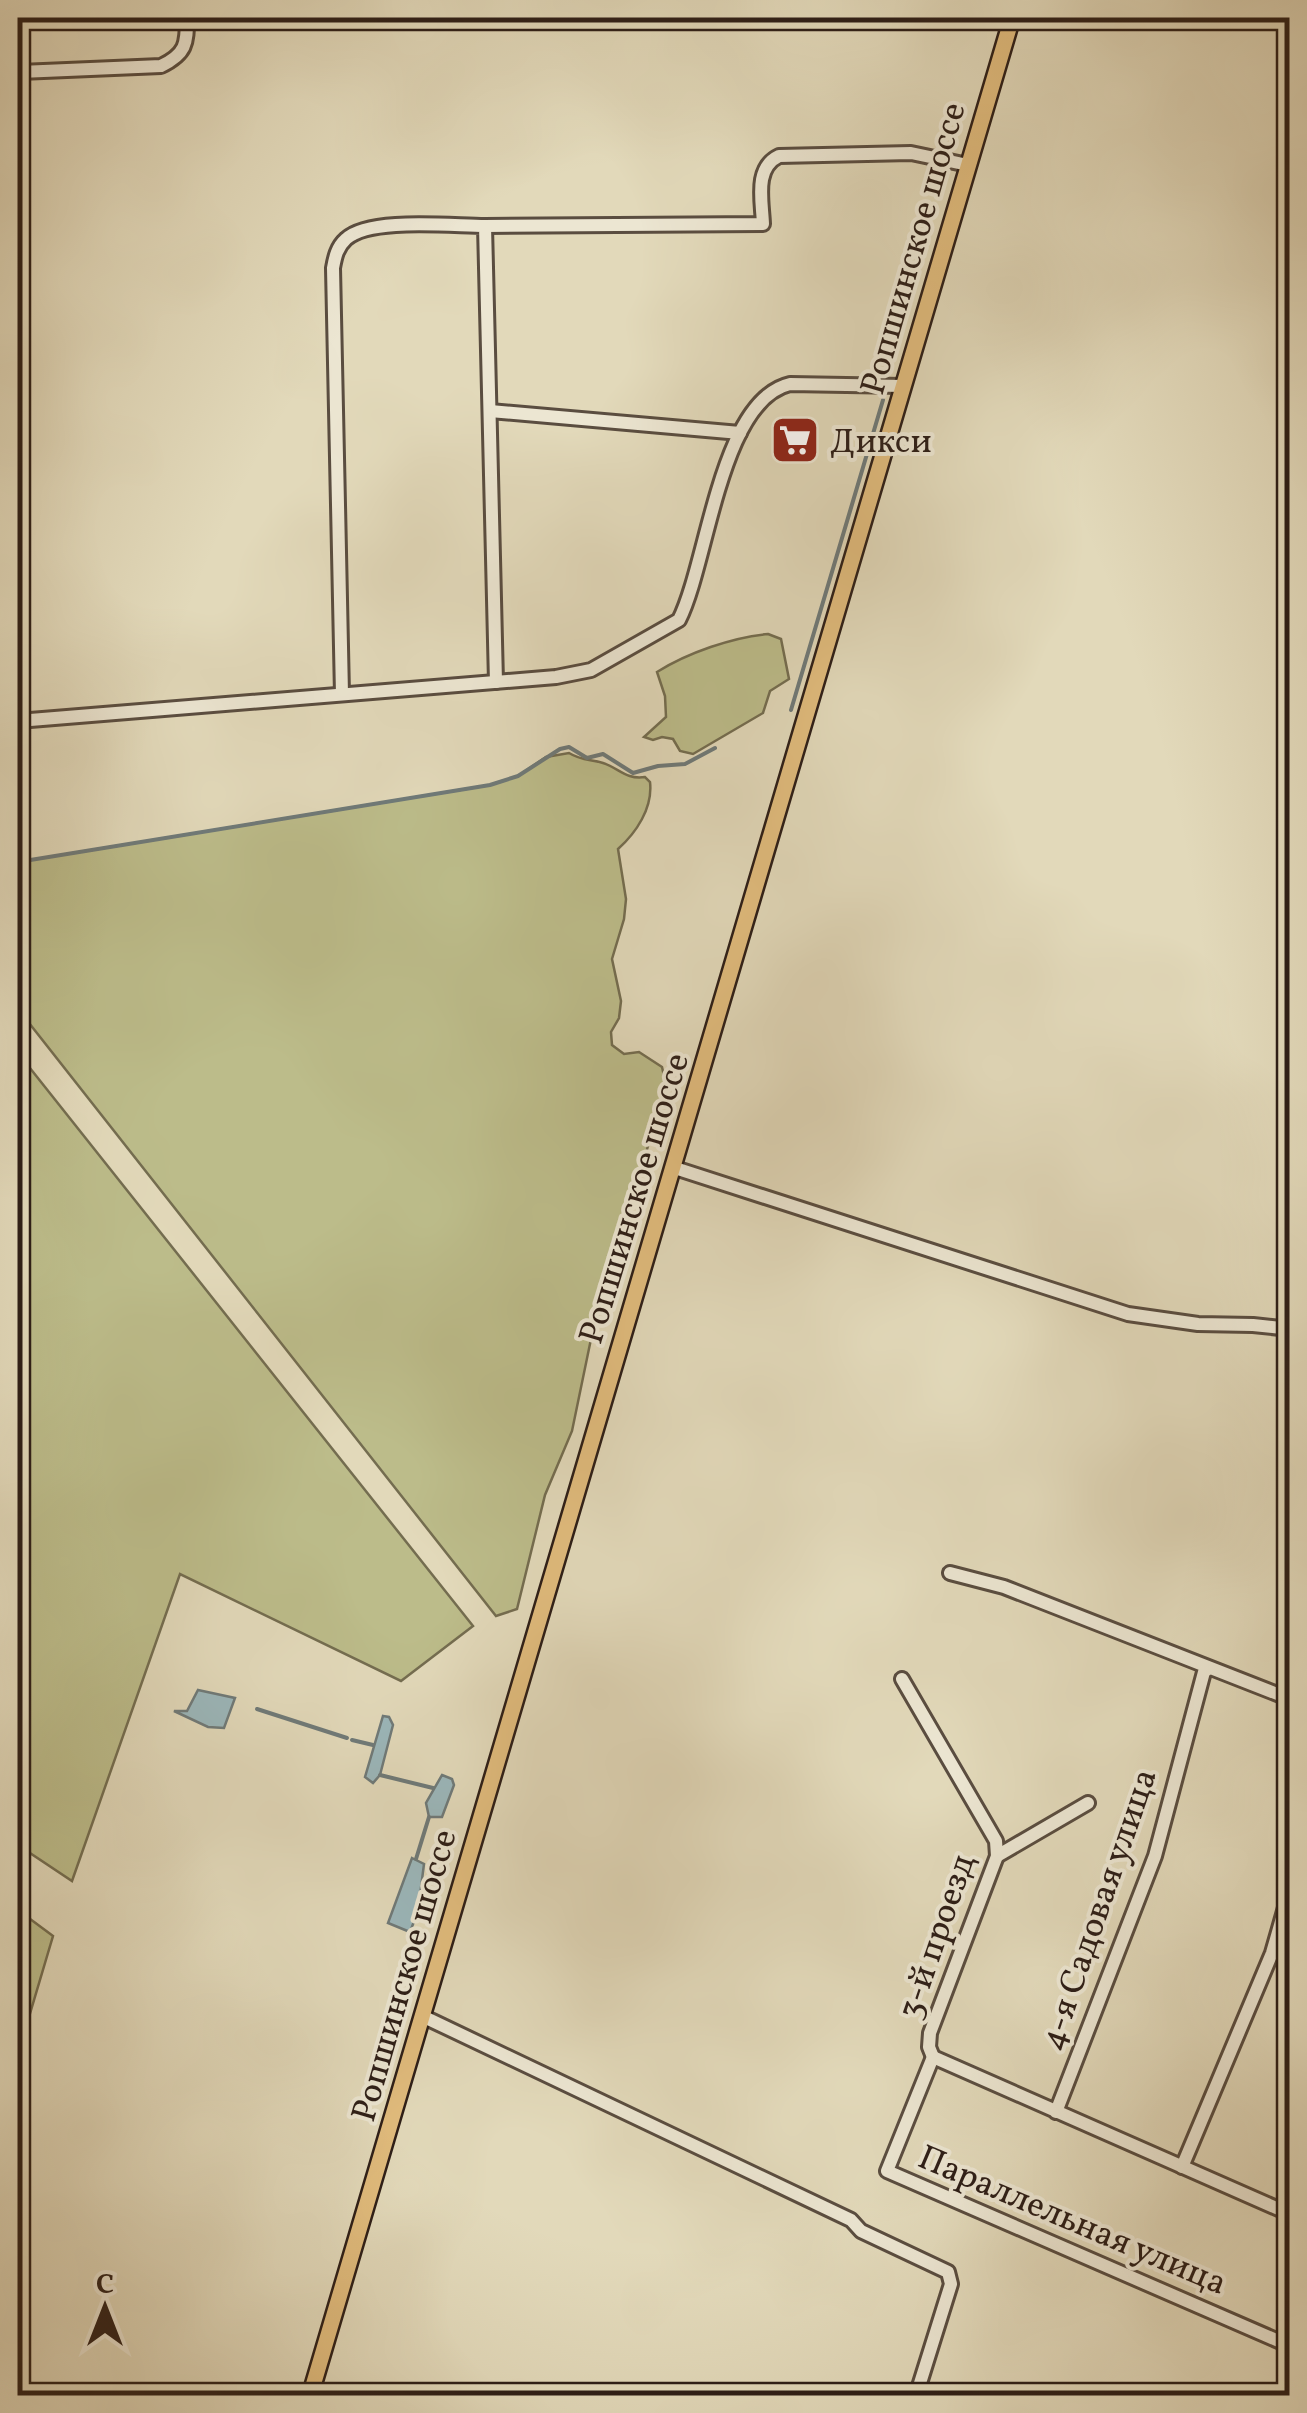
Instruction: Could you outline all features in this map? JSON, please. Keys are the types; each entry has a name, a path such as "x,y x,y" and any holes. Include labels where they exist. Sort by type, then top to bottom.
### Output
{"main road":[{"name":"Ропшинское шоссе","path":"310,2396 1012,18"}],"street":[{"path":"18,94 21,18"},
{"path":"20,72 161,66 177,58 187,41 187,18"},
{"path":"342,694 333,298 336,254 345,240 359,231 383,226 763,224 762,175 770,160 779,156 911,153 968,165"},
{"path":"485,226 496,682"},
{"path":"18,721 556,677 590,670 680,620 731,447 775,387 903,386"},
{"path":"490,410 740,433"},
{"path":"675,1168 1128,1314 1198,1324 1290,1329"},
{"path":"950,1573 1004,1587 1290,1699"},
{"name":"4-я Садовая улица","path":"1056,2112 1155,1856 1204,1672 1209,1668"},
{"name":"3-й проезд","path":"886,2170 932,2057 930,2033 998,1856 996,1841 902,1679"},
{"path":"998,1856 1088,1803"},
{"path":"1182,2167 1272,1953 1290,1890"},
{"path":"422,2016 850,2220 861,2232 948,2272 950,2284 916,2396"},
{"path":"932,2057 1290,2214"},
{"name":"Параллельная улица","path":"886,2170 1290,2346"}],"green space":[{"path":"768,634 781,639 789,679 770,691 763,713 693,754 680,751 673,739 644,737 666,717 665,696 657,672 711,647"},
{"path":"569,753 628,775 645,777 650,782 649,801 642,819 618,849 626,899 612,959 621,1001 619,1018 611,1032 612,1045 624,1054 639,1052 662,1067 666,1085 591,1339 572,1431 545,1495 517,1609 496,1616 18,1009 18,862 490,785 518,776 546,757"},
{"path":"18,1053 473,1626 401,1681 180,1574 72,1881 18,1845"},
{"path":"18,1910 53,1936 18,2054"}],"water":[{"path":"198,1690 235,1698 224,1728 208,1727 174,1711 187,1711"},
{"path":"383,1716 389,1717 393,1725 380,1775 373,1783 365,1777"},
{"path":"442,1775 452,1779 454,1785 442,1817 429,1817 426,1803"},
{"path":"412,1858 424,1864 418,1911 410,1932 388,1923"}],"waterway":[{"path":"791,710 883,400"},
{"path":"18,862 490,785 518,776 569,747 587,758 603,754 633,773 685,764 715,748"},
{"path":"257,1709 347,1738"},
{"path":"352,1740 373,1745"},
{"path":"380,1775 433,1788"},
{"path":"416,1859 429,1817"}],"place":[{"name":"Дикси","path":"795,440"}]}
